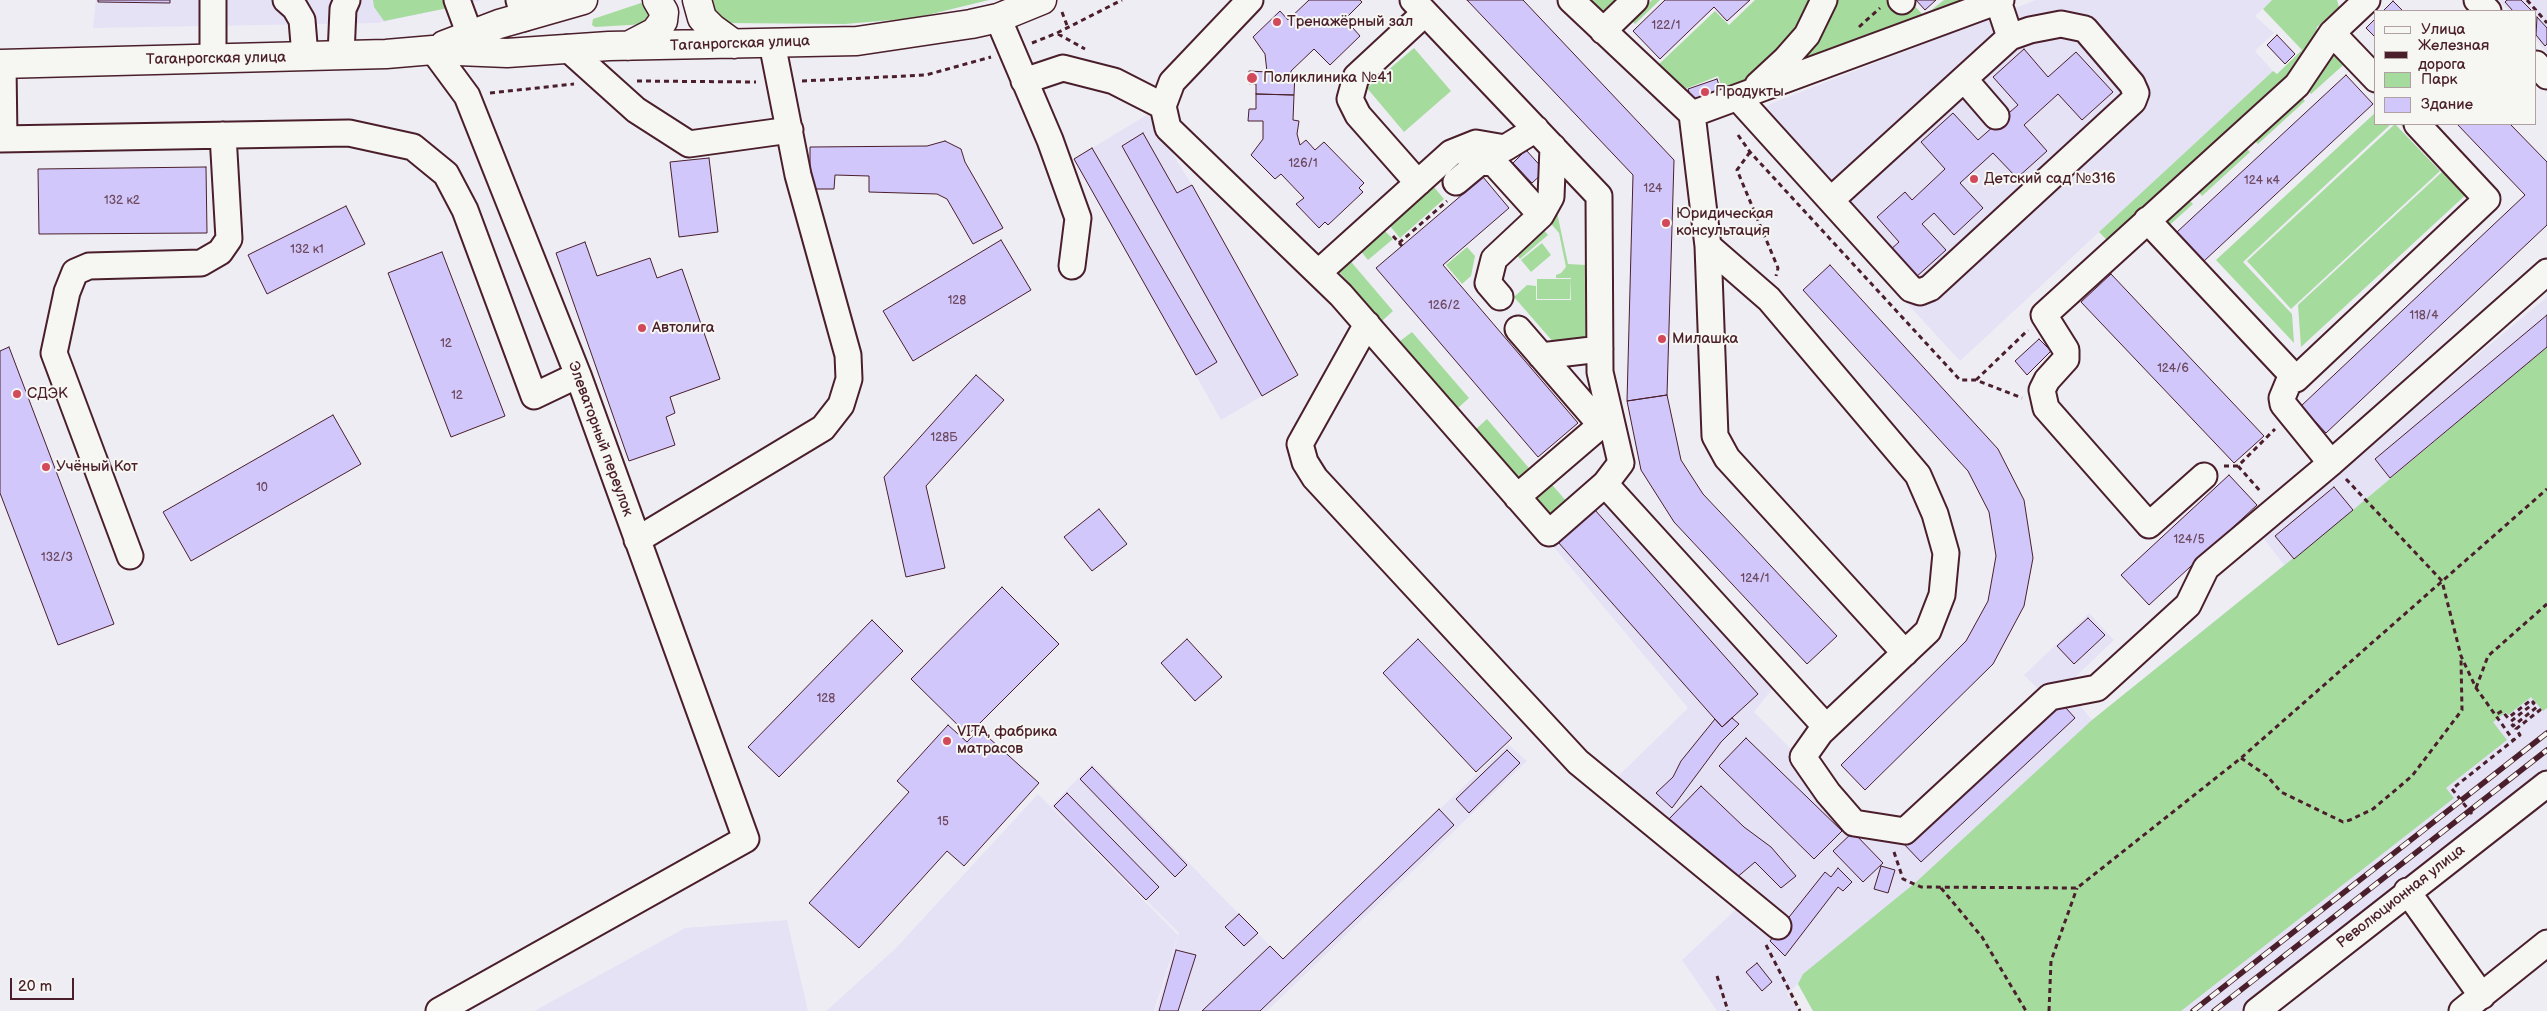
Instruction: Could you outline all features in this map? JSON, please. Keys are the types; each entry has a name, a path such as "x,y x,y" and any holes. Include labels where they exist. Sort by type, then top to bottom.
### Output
{"main road":[{"name":"Таганрогская улица","path":"433,50 470,35 522,9 583,0"},
{"path":"628,46 655,32 664,22 664,12 657,0"},
{"path":"696,0 702,18 734,44"},
{"name":"Таганрогская улица","path":"1,64 341,55 433,50 507,52 628,46 857,41 920,33 998,18 1042,0"}],"street":[{"path":"213,0 213,59"},
{"path":"286,0 295,8 302,20 305,56"},
{"path":"341,55 343,9 347,0"},
{"path":"457,0 470,35"},
{"path":"1250,0 1172,82 1163,106 1168,128 1319,272 1367,324 1549,534 1605,484 1621,463 1600,372 1599,196 1419,6 1356,77 1350,99 1358,115 1418,183"},
{"path":"1571,0 1692,114 1708,246 1715,436 1728,458 1905,653"},
{"path":"1602,31 1635,0"},
{"path":"1746,94 1786,60 1807,35 1824,0"},
{"path":"2204,476 2149,525 2046,408 2042,390 2047,380 2066,360 2066,350 2044,315 2297,84 2332,33 2367,0"},
{"path":"2477,0 2487,10"},
{"path":"1692,114 2000,1 2010,37"},
{"path":"998,18 1050,140 1078,218 1072,266"},
{"path":"1746,94 1831,200 1911,289 1920,292 1930,288 2133,101 2136,93 2132,84 2085,29 2061,24 2030,30 2010,37 1831,200"},
{"path":"2332,33 2374,77"},
{"path":"638,540 824,428 841,405 849,379 848,355 798,175 772,43"},
{"path":"567,48 636,110 690,144 790,130"},
{"name":"Элеваторный переулок","path":"433,50 468,96 578,374 746,839 439,1011"},
{"path":"1,64 2,139 349,133 413,146 446,174 465,210 534,396 578,374"},
{"path":"2537,65 2547,76"},
{"path":"1024,81 1063,68 1114,81 1163,106"},
{"path":"1964,79 1996,116"},
{"path":"2147,220 2296,379 2487,199 2418,125"},
{"path":"1319,272 1451,154 1476,143 1505,148 1536,129"},
{"path":"130,556 54,352 67,292 75,272 90,266 201,263 220,252 229,239 223,135"},
{"path":"1500,297 1488,282 1494,259 1541,215 1551,197 1553,147"},
{"path":"1453,191 1480,162 1494,163 1541,215"},
{"path":"1708,246 1769,298 1918,474 1935,514 1946,553 1942,595 1928,631 1826,727 1803,757 1828,793 1854,823 1905,831 2050,697 2097,688 2188,605 2206,568 2331,463 2547,272"},
{"path":"1367,324 1300,444 1305,462 1315,478 1578,762 1770,933"},
{"path":"1517,497 1601,425 1518,328"},
{"path":"1541,356 1600,349"},
{"path":"2292,374 2282,398 2290,414 2331,463"},
{"path":"1605,484 1826,727"},
{"name":"Революционная улица","path":"2257,1011 2407,891 2547,784"},
{"path":"2407,891 2472,1004 2547,943"}],"path":[{"path":"1854,32 1888,0 1897,7 1902,0"},
{"path":"2527,0 2536,10"},
{"path":"2537,11 2547,22"},
{"path":"1750,152 1737,170 1778,268 1769,298"},
{"path":"1399,242 1453,191"},
{"path":"1390,232 1402,246"},
{"path":"1976,380 2044,315"},
{"path":"2204,476 2215,466 2238,466 2290,414"},
{"path":"2238,466 2276,509"},
{"path":"2049,1011 2051,961 2077,888 2241,758 2547,489"},
{"path":"2361,495 2442,581 2461,656 2476,688 2514,741"},
{"path":"2476,688 2488,656 2547,604"},
{"path":"2241,758 2267,776 2281,792 2343,822 2373,810 2412,776 2462,710 2461,656"},
{"path":"2474,816 2452,789 2520,736 2516,729 2540,710 2537,707 2513,726 2510,722 2534,704 2531,700 2508,718 2502,711 2495,716"},
{"path":"1884,828 1903,879 1921,887 2077,888"},
{"path":"1940,887 1982,937 2026,1011"},
{"path":"1770,933 1800,1011"},
{"path":"1716,976 1728,1011"}],"shaded area":[{"path":"96,0 483,0 378,23 93,28"},
{"name":"Детский сад №316","path":"2036,0 2272,0 2255,16 2274,33 2255,51 2273,71 1960,361 1744,126 1770,104"},
{"path":"2498,0 2547,0 2547,53 2537,41 2537,10 2508,10"},
{"path":"1148,114 1192,185 1298,375 1221,420 1074,159"},
{"path":"2547,297 2547,792 2266,1011 1813,1011 1798,984 1787,994 1800,1011 1717,1011 1682,960 1748,898 1613,781 1688,708 1541,532 1598,481 1774,687 1754,712 1851,809 1903,826 2044,695 2024,675 2089,613 2114,640 2065,687 2092,720 2284,565 2261,535"},
{"path":"1508,744 1527,761 1267,1011 1156,1011 1179,933 1051,806 1092,764 1283,959"},
{"path":"1038,794 1178,935 1154,1011 826,1011 895,949"},
{"path":"787,920 808,1011 534,1011 685,928"}],"green space":[{"path":"373,0 445,0 448,8 384,21 374,7"},
{"path":"703,0 989,0 915,18 845,24 723,23"},
{"path":"1586,0 1627,0 1612,10 1602,11 1593,8"},
{"path":"1652,0 1660,0 1635,24 1631,20"},
{"path":"1755,0 1909,0 1924,16 1944,0 1972,0 1724,94 1718,76 1685,89 1666,81 1657,66 1715,11 1729,25"},
{"path":"2272,0 2337,0 2339,7 2317,27 2312,50 2299,69 2112,245 2099,232 2273,71 2277,74 2302,50 2263,9"},
{"path":"641,3 649,6 652,15 647,24 595,27 592,25 593,19"},
{"path":"1414,48 1451,91 1404,132 1367,88"},
{"path":"2340,48 2350,59 2311,94 2302,84"},
{"path":"2295,90 2305,101 2258,144 2248,134"},
{"path":"2374,114 2374,125 2390,125 2243,262 2292,314 2294,343 2216,260"},
{"path":"2394,125 2440,171 2291,309 2247,261"},
{"path":"2401,125 2410,125 2471,190 2301,347 2298,305 2443,171"},
{"path":"2240,141 2250,152 2202,196 2193,185"},
{"path":"1434,187 1444,199 1400,238 1390,226"},
{"path":"2183,194 2193,204 2164,230 2155,220"},
{"path":"1555,203 1568,264 1586,265 1585,340 1555,344 1514,297 1527,285 1536,286 1536,300 1571,300 1571,278 1556,278 1556,275 1561,273 1566,267 1559,233 1546,218"},
{"path":"1383,229 1393,239 1368,260 1359,249"},
{"path":"1543,229 1548,235 1520,259 1515,253"},
{"path":"1542,243 1551,255 1531,272 1521,260"},
{"path":"1467,247 1475,256 1471,276 1462,284 1446,265"},
{"path":"1347,257 1393,311 1382,321 1335,267"},
{"path":"1537,279 1571,279 1570,299 1537,299"},
{"path":"1412,332 1469,398 1458,408 1400,341"},
{"path":"2547,347 2547,708 2543,711 2531,697 2508,715 2506,712 2493,722 2507,740 2446,788 2454,798 2181,1011 1813,1011 1798,984 1803,974 1915,883 2092,720 2353,510"},
{"path":"1487,419 1534,474 1518,479 1476,429"},
{"path":"1547,479 1568,503 1559,511 1550,513 1538,501 1539,486"}],"building":[{"path":"98,0 170,0 170,3 98,2"},
{"path":"1309,0 1360,0 1362,2 1345,19 1360,36 1330,65 1314,49 1291,71 1291,74 1295,74 1294,95 1256,94 1256,84 1249,84 1249,71 1267,72 1265,54 1253,37 1280,11 1288,20"},
{"path":"1467,0 1523,0 1674,160 1667,395 1627,401 1633,175"},
{"path":"1665,0 1750,0 1727,21 1714,7 1660,59 1633,31"},
{"path":"1916,0 1936,0 1925,10"},
{"path":"2507,0 2521,0 2531,10 2512,10 2505,2"},
{"path":"2393,1 2402,10 2384,10"},
{"path":"2537,17 2547,28 2547,44 2545,46 2537,36"},
{"path":"2374,20 2374,36 2366,28"},
{"path":"2277,35 2295,54 2285,64 2267,45"},
{"path":"2024,49 2048,77 2076,52 2113,92 2082,120 2058,94 2024,125 2047,151 2017,178 1993,153 1960,183 1983,208 1954,235 1934,213 1922,224 1946,250 1915,278 1890,250 1899,242 1877,217 1905,192 1912,200 1945,169 1921,142 1953,113 1978,140 2018,105 1993,77"},
{"path":"2346,75 2373,104 2204,261 2177,232"},
{"name":"Продукты","path":"1717,79 1722,94 1693,104 1688,89"},
{"path":"1256,94 1294,95 1293,120 1299,121 1297,134 1300,145 1306,140 1315,150 1324,142 1364,183 1359,188 1363,192 1328,225 1325,222 1319,228 1296,204 1304,198 1281,174 1275,179 1251,155 1263,139 1263,121 1248,121 1249,109 1256,109"},
{"path":"2458,125 2511,125 2547,162 2547,225 2326,433 2301,406 2525,195"},
{"path":"1143,133 1177,193 1192,185 1298,375 1262,396 1122,146"},
{"path":"945,141 961,149 965,162 1003,228 973,244 947,199 937,194 869,192 869,176 835,175 834,189 810,189 810,147 927,146"},
{"path":"1092,148 1217,362 1196,375 1074,159"},
{"path":"1526,150 1545,171 1532,183 1513,163"},
{"path":"709,158 718,232 679,237 670,162"},
{"path":"206,167 207,233 39,234 38,169"},
{"path":"1483,177 1509,208 1443,265 1578,423 1538,457 1376,268"},
{"path":"346,206 365,244 267,294 248,255"},
{"path":"1001,240 1031,290 913,361 883,311"},
{"name":"Автолига","path":"585,242 597,276 650,258 657,278 682,269 720,379 670,397 675,413 666,417 675,445 629,461 556,253"},
{"path":"442,252 505,416 451,437 388,273"},
{"path":"1830,265 1998,449 2024,500 2033,558 2024,606 1993,664 1865,790 1841,765 1966,641 1988,601 1996,556 1989,512 1968,471 1803,290"},
{"path":"2111,274 2264,436 2234,463 2081,302"},
{"path":"2547,315 2547,347 2390,478 2375,459"},
{"path":"2039,339 2051,351 2027,375 2015,361"},
{"path":"9,347 114,624 58,645 0,493 0,351"},
{"path":"976,375 1004,400 926,486 945,568 906,577 884,477"},
{"path":"1667,395 1681,460 1703,494 1837,636 1807,664 1674,522 1641,470 1627,401"},
{"path":"333,415 361,464 191,561 163,512"},
{"path":"2229,475 2257,505 2149,605 2121,575"},
{"path":"2334,487 2353,510 2294,559 2275,536"},
{"path":"1099,509 1127,544 1092,571 1064,537"},
{"path":"1595,510 1758,694 1722,727 1558,542"},
{"path":"1002,587 1059,644 968,735 911,679"},
{"path":"2088,618 2105,635 2074,664 2057,646"},
{"path":"872,620 903,651 779,777 748,747"},
{"path":"1187,639 1222,677 1195,701 1161,663"},
{"path":"1418,639 1512,738 1476,772 1383,673"},
{"path":"2056,697 2075,718 1921,862 1902,842"},
{"path":"1732,718 1739,724 1721,742 1672,808 1656,793 1673,777 1681,761 1715,719 1722,727"},
{"path":"948,725 967,742 979,729 1039,783 964,866 947,851 859,948 809,903 909,792 897,781"},
{"path":"1746,738 1842,831 1814,859 1719,766"},
{"path":"1507,750 1520,763 1469,813 1456,799"},
{"path":"1092,767 1187,865 1175,877 1080,779"},
{"path":"1701,786 1744,827 1771,847 1796,876 1781,888 1755,862 1735,879 1669,819"},
{"path":"1067,793 1159,887 1146,900 1054,806"},
{"path":"1439,809 1454,825 1260,1011 1202,1011 1270,946 1283,959"},
{"path":"1853,832 1883,863 1863,882 1833,851"},
{"path":"1881,866 1895,870 1888,893 1874,889"},
{"path":"1838,868 1852,882 1843,891 1838,887 1785,956 1770,941 1825,872 1831,877"},
{"path":"1239,914 1258,933 1244,946 1225,927"},
{"path":"1176,950 1196,955 1178,1011 1159,1011"},
{"path":"1757,963 1772,982 1762,991 1746,972"}],"railway":[{"path":"2193,1011 2547,733"},
{"path":"2214,1011 2547,750"}],"place":[{"name":"Тренажёрный зал","path":"1277,22"},
{"name":"Поликлиника №41","path":"1252,78"},
{"name":"Продукты","path":"1705,92"},
{"name":"Детский сад №316","path":"1974,179"},
{"name":"Юридическая консультация","path":"1666,223"},
{"name":"Автолига","path":"642,328"},
{"name":"Милашка","path":"1662,339"},
{"name":"СДЭК","path":"17,394"},
{"name":"Учёный Кот","path":"46,467"},
{"name":"VITA, фабрика матрасов","path":"947,741"}]}
